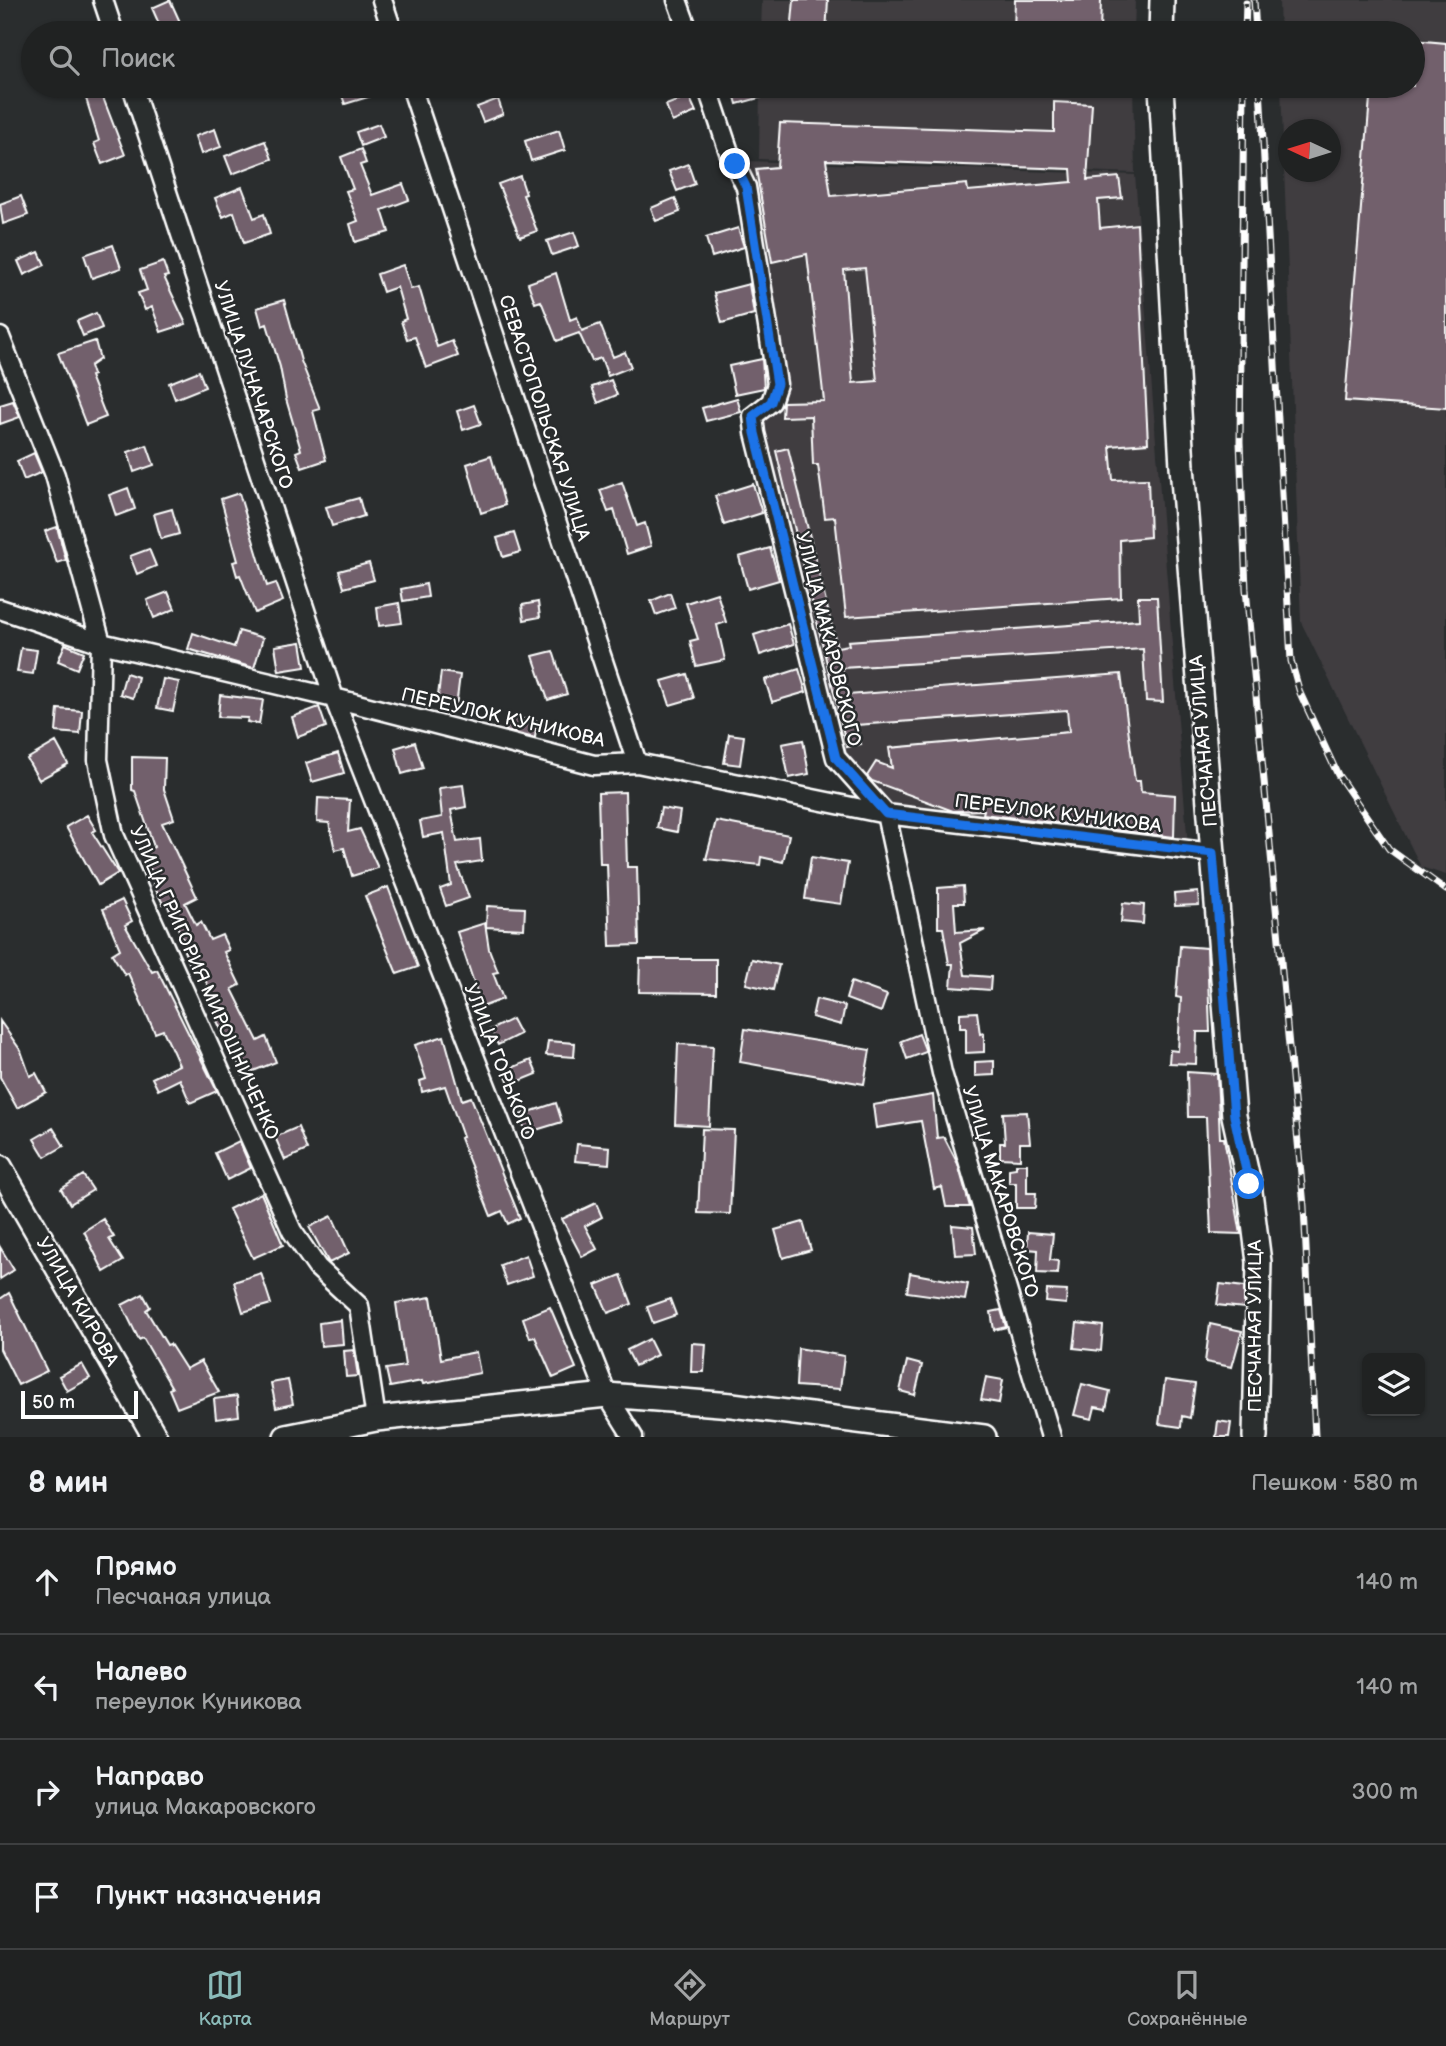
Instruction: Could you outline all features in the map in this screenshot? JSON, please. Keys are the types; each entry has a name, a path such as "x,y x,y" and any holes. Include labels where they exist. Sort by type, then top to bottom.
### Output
{"street":[{"path":"103,0 110,21"},
{"path":"382,0 389,21"},
{"path":"677,0 684,21"},
{"path":"1161,0 1161,21"},
{"name":"УЛИЦА ЛУНАЧАРСКОГО","path":"136,98 334,698"},
{"name":"СЕВАСТОПОЛЬСКАЯ УЛИЦА","path":"415,98 637,763"},
{"name":"УЛИЦА МАКАРОВСКОГО","path":"710,98 729,152 746,187 777,384 771,402 753,416 755,433 836,758 886,814 942,1073 1051,1437"},
{"name":"ПЕСЧАНАЯ УЛИЦА","path":"1162,98 1182,466 1234,1116 1249,1184 1259,1262 1255,1437"},
{"name":"УЛИЦА ГРИГОРИЯ МИРОШНИЧЕНКО","path":"0,337 55,475 101,643 98,760 114,835 292,1231 317,1267 359,1307 376,1419"},
{"name":"ПЕРЕУЛОК КУНИКОВА","path":"0,609 101,643 334,698 594,765 637,763 886,814 1213,853"},
{"name":"УЛИЦА ГОРЬКОГО","path":"334,698 607,1395 633,1437"},
{"name":"УЛИЦА КИРОВА","path":"0,1167 156,1437"},
{"path":"286,1437 376,1419 607,1395 732,1405 984,1437"}],"shaded area":[{"path":"762,0 1135,0 1134,21 761,21"},
{"path":"1279,0 1446,0 1446,875 1421,867 1301,622 1285,182 1341,182 1341,119 1282,119 1281,98 1425,98 1425,21 1280,21"},
{"path":"760,98 1133,98 1135,173 759,159"},
{"path":"747,161 1135,175 1188,847 888,812 837,757 761,432 761,417 781,384"}],"building":[{"path":"170,0 180,21 158,21 152,8"},
{"path":"794,0 828,0 827,21 792,21"},
{"path":"1015,0 1101,0 1100,21 1014,21"},
{"path":"1425,41 1446,43 1446,408 1345,401 1370,98 1425,98"},
{"path":"86,98 103,98 125,155 102,164 94,143 99,141"},
{"path":"343,98 364,98 345,104"},
{"path":"690,98 696,112 672,122 666,105"},
{"path":"735,98 759,98 737,104"},
{"path":"498,99 503,114 483,122 477,107"},
{"path":"1054,102 1092,104 1087,180 1119,177 1122,198 1098,200 1100,228 1137,224 1148,443 1110,446 1113,480 1148,479 1150,537 1120,540 1121,598 846,617 835,517 825,518 818,465 813,465 811,416 782,417 783,402 824,401 807,254 772,262 756,169 777,167 780,123 1054,132","holes":["826,160 1071,169 1072,182 968,191 967,184 831,196","865,268 877,381 853,383 844,270"]},
{"path":"379,124 384,137 361,146 356,132"},
{"path":"215,129 221,147 201,154 195,136"},
{"path":"559,130 565,150 531,161 525,141"},
{"path":"265,141 272,159 232,174 225,156"},
{"path":"361,149 366,163 360,165 372,195 403,184 409,200 382,210 389,232 355,242 350,224 358,221 346,191 353,189 341,157"},
{"path":"688,164 695,184 677,191 669,171"},
{"path":"520,176 526,194 523,195 537,231 520,237 498,184"},
{"path":"242,187 254,218 264,214 270,234 244,243 234,212 223,217 215,198"},
{"path":"21,196 28,215 3,224 0,204"},
{"path":"675,198 680,212 656,221 651,208"},
{"path":"738,228 744,247 712,257 706,238"},
{"path":"574,232 579,246 552,255 547,241"},
{"path":"113,245 121,268 92,278 84,255"},
{"path":"39,252 45,265 24,275 18,261"},
{"path":"163,262 168,276 164,277 186,324 161,332 152,307 145,310 138,293 147,290 140,270"},
{"path":"403,265 411,289 419,287 437,347 452,341 458,356 426,368 415,337 407,339 401,321 406,319 397,287 383,292 377,274"},
{"path":"556,273 570,320 577,317 582,331 600,324 613,357 625,352 631,367 608,376 601,358 592,361 579,333 557,341 541,301 535,303 528,283"},
{"path":"749,284 754,314 722,323 714,293"},
{"path":"284,300 301,361 320,409 313,411 326,460 302,468 296,452 301,450 280,367 267,324 262,326 257,308"},
{"path":"96,313 102,328 83,336 77,321"},
{"path":"95,341 100,359 90,366 93,375 90,376 106,417 86,425 58,353"},
{"path":"762,359 764,388 735,394 729,366"},
{"path":"199,371 205,387 175,399 169,383"},
{"path":"611,380 617,395 598,403 592,387"},
{"path":"737,398 741,412 706,421 702,408"},
{"path":"13,401 20,417 0,424 0,405"},
{"path":"474,405 481,424 463,430 457,411"},
{"path":"147,445 154,465 134,472 128,452"},
{"path":"788,448 837,647 849,645 848,641 1139,620 1138,597 1157,597 1163,702 1146,701 1143,649 842,668 848,695 1121,674 1135,781 1140,781 1141,792 1175,795 1174,837 983,814 984,810 953,811 872,781 867,776 876,762 892,768 889,748 1069,732 1067,710 856,725 861,744 847,747 776,451"},
{"path":"34,453 42,472 24,480 17,461"},
{"path":"491,456 505,505 481,513 467,464"},
{"path":"622,482 637,526 645,523 651,546 627,554 614,510 608,512 600,490"},
{"path":"753,484 762,513 724,525 715,496"},
{"path":"128,488 135,509 116,516 109,495"},
{"path":"239,493 267,586 276,583 283,601 255,613 240,575 237,576 233,562 238,561 221,499"},
{"path":"359,498 364,516 332,526 326,507"},
{"path":"172,509 179,534 161,539 154,514"},
{"path":"57,527 66,560 57,563 45,531"},
{"path":"514,533 520,552 503,557 497,538"},
{"path":"770,548 779,580 748,589 739,557"},
{"path":"149,549 156,566 137,574 130,556"},
{"path":"369,563 374,580 344,588 339,571"},
{"path":"426,584 428,597 403,601 401,589"},
{"path":"168,592 175,609 154,618 147,600"},
{"path":"670,593 675,608 656,615 651,601"},
{"path":"717,593 726,622 717,625 725,660 696,666 690,641 698,639 686,603"},
{"path":"538,602 540,617 524,620 522,605"},
{"path":"399,603 402,623 379,626 377,607"},
{"path":"788,624 794,644 760,655 754,635"},
{"path":"239,631 263,638 254,668 188,649 193,633 234,647"},
{"path":"301,642 305,667 279,671 275,646"},
{"path":"65,644 84,652 77,669 58,661"},
{"path":"21,648 37,650 33,674 17,672"},
{"path":"553,651 567,694 548,700 533,656"},
{"path":"799,669 806,692 772,702 765,680"},
{"path":"441,672 460,675 456,707 437,704"},
{"path":"126,673 138,677 133,698 120,694"},
{"path":"687,674 694,698 670,705 662,681"},
{"path":"163,679 179,682 173,711 157,708"},
{"path":"220,695 263,700 259,724 247,722 248,718 218,717"},
{"path":"319,707 326,727 298,737 292,717"},
{"path":"58,709 82,711 80,734 56,732"},
{"path":"508,717 537,721 535,738 506,731"},
{"path":"729,734 744,736 740,765 724,763"},
{"path":"803,740 809,774 789,778 782,744"},
{"path":"56,742 68,764 39,780 27,759"},
{"path":"415,742 423,768 402,774 395,748"},
{"path":"338,753 344,773 312,782 306,763"},
{"path":"132,757 165,758 164,789 174,819 162,823 197,897 185,903 196,925 201,922 210,940 222,935 229,950 224,952 240,985 232,989 258,1041 266,1037 276,1062 243,1075 229,1039 226,1040 216,1019 223,1015 197,964 191,967 184,951 188,950 166,902 163,904 153,884 157,882 142,853 154,847 135,791 132,790"},
{"path":"463,785 466,807 451,810 457,842 480,839 482,861 457,865 469,898 446,906 440,889 451,885 444,833 423,837 420,821 442,817 439,788"},
{"path":"625,792 627,867 637,867 639,945 610,946 607,864 600,864 598,793"},
{"path":"318,798 350,800 348,832 360,829 378,868 352,876 344,848 335,850 329,823 317,822"},
{"path":"661,808 680,811 677,832 657,828"},
{"path":"87,815 96,830 92,832 118,873 98,885 66,827"},
{"path":"716,821 789,835 783,862 761,857 760,865 706,859"},
{"path":"811,857 848,863 841,904 805,899"},
{"path":"963,886 964,903 954,903 956,932 985,930 960,943 965,975 991,977 990,990 951,987 953,964 949,964 943,928 938,928 938,888"},
{"path":"388,887 418,967 397,974 365,896"},
{"path":"1198,892 1199,905 1175,906 1174,894"},
{"path":"122,900 132,921 125,925 152,972 157,970 217,1091 190,1103 180,1079 158,1090 152,1078 179,1065 163,1030 155,1033 128,973 125,975 112,954 120,949 103,909"},
{"path":"1123,903 1144,905 1143,924 1121,922"},
{"path":"487,906 525,908 524,929 486,927"},
{"path":"485,923 489,949 498,972 493,973 503,999 482,1007 457,932"},
{"path":"1180,946 1207,948 1210,1032 1197,1032 1196,1064 1169,1063 1170,1050 1178,1051 1181,998 1176,997"},
{"path":"640,959 716,959 716,993 639,992"},
{"path":"752,959 779,965 773,990 746,984"},
{"path":"851,982 887,995 881,1012 846,999"},
{"path":"816,999 845,1006 841,1025 812,1017"},
{"path":"977,1012 980,1034 984,1033 984,1052 966,1053 966,1028 960,1028 960,1013"},
{"path":"512,1019 520,1034 498,1045 490,1030"},
{"path":"0,1021 21,1051 30,1076 36,1073 46,1092 17,1108 0,1077"},
{"path":"745,1029 870,1050 864,1084 740,1062"},
{"path":"919,1034 926,1052 907,1059 901,1041"},
{"path":"444,1036 462,1100 471,1097 520,1218 508,1224 502,1211 491,1216 460,1138 463,1137 445,1086 422,1092 420,1081 426,1079 415,1045"},
{"path":"548,1041 575,1043 574,1057 546,1055"},
{"path":"678,1044 713,1046 709,1126 675,1124"},
{"path":"531,1060 537,1074 510,1085 504,1071"},
{"path":"994,1061 994,1075 975,1076 975,1062"},
{"path":"1187,1072 1217,1074 1220,1138 1224,1138 1241,1234 1211,1233 1206,1117 1188,1117"},
{"path":"933,1095 937,1138 944,1137 958,1164 970,1207 946,1207 942,1187 934,1189 921,1121 876,1128 873,1105"},
{"path":"556,1103 562,1122 526,1133 520,1115"},
{"path":"1027,1112 1030,1143 1020,1143 1020,1159 1000,1158 1000,1143 1005,1143 1003,1113"},
{"path":"298,1127 307,1150 285,1160 275,1137"},
{"path":"53,1128 64,1146 45,1157 34,1139"},
{"path":"702,1129 734,1130 730,1214 698,1213"},
{"path":"239,1141 251,1168 227,1180 215,1153"},
{"path":"577,1144 610,1147 609,1164 575,1161"},
{"path":"1016,1164 1027,1164 1027,1193 1036,1193 1035,1208 1016,1208 1016,1183 1009,1183 1009,1169 1016,1168"},
{"path":"83,1175 93,1190 70,1204 61,1189"},
{"path":"261,1193 283,1245 253,1258 229,1209"},
{"path":"596,1203 602,1217 585,1226 597,1249 582,1257 562,1219"},
{"path":"332,1216 349,1253 329,1263 309,1227"},
{"path":"103,1219 114,1237 109,1239 123,1261 104,1272 84,1231"},
{"path":"803,1222 811,1250 783,1258 775,1230"},
{"path":"952,1225 973,1227 976,1254 955,1255"},
{"path":"1028,1232 1053,1234 1050,1260 1058,1261 1057,1274 1037,1273 1038,1250 1027,1249"},
{"path":"0,1247 14,1270 0,1279"},
{"path":"526,1255 533,1276 507,1285 500,1265"},
{"path":"261,1273 271,1304 243,1312 234,1282"},
{"path":"910,1273 968,1284 965,1300 907,1292"},
{"path":"621,1275 632,1304 608,1313 596,1285"},
{"path":"1220,1284 1244,1287 1244,1308 1217,1305"},
{"path":"1047,1290 1067,1291 1066,1304 1046,1302"},
{"path":"9,1293 47,1371 18,1385 0,1349 0,1299"},
{"path":"143,1294 150,1307 146,1310 167,1345 170,1344 186,1369 201,1361 219,1392 177,1408 169,1389 172,1388 143,1338 139,1340 122,1305"},
{"path":"431,1297 441,1359 476,1352 480,1373 423,1384 422,1381 390,1387 386,1369 405,1366 396,1303"},
{"path":"670,1299 676,1315 653,1323 647,1307"},
{"path":"550,1307 576,1368 553,1378 535,1337 530,1338 523,1318"},
{"path":"1001,1310 1006,1327 994,1330 991,1312"},
{"path":"341,1320 343,1344 321,1346 319,1323"},
{"path":"1077,1323 1103,1326 1101,1351 1074,1348"},
{"path":"1210,1324 1242,1331 1232,1367 1205,1362"},
{"path":"649,1339 657,1355 635,1366 627,1350"},
{"path":"692,1343 706,1344 704,1372 691,1372"},
{"path":"798,1348 844,1356 840,1389 796,1386"},
{"path":"354,1350 358,1376 346,1377 344,1351"},
{"path":"907,1361 922,1365 915,1395 900,1391"},
{"path":"82,1364 90,1378 67,1391 59,1376"},
{"path":"986,1377 1003,1380 999,1403 981,1400"},
{"path":"288,1380 293,1404 276,1408 271,1383"},
{"path":"1165,1380 1195,1384 1190,1418 1182,1416 1181,1427 1159,1424"},
{"path":"1082,1384 1110,1391 1106,1409 1095,1407 1092,1419 1074,1415"},
{"path":"237,1396 239,1416 216,1419 214,1399"},
{"path":"1218,1421 1231,1423 1229,1437 1216,1437"}],"railway":[{"path":"1254,0 1255,21"},
{"path":"1245,21 1246,3"},
{"path":"1244,98 1240,442 1246,589 1304,1206 1315,1437"},
{"path":"1261,98 1291,661 1300,693 1338,775 1389,849 1446,890"}],"route":[{"path":"735,164 746,187 777,384 771,402 753,416 755,433 836,758 886,814 1213,853 1234,1116 1249,1184"}]}
